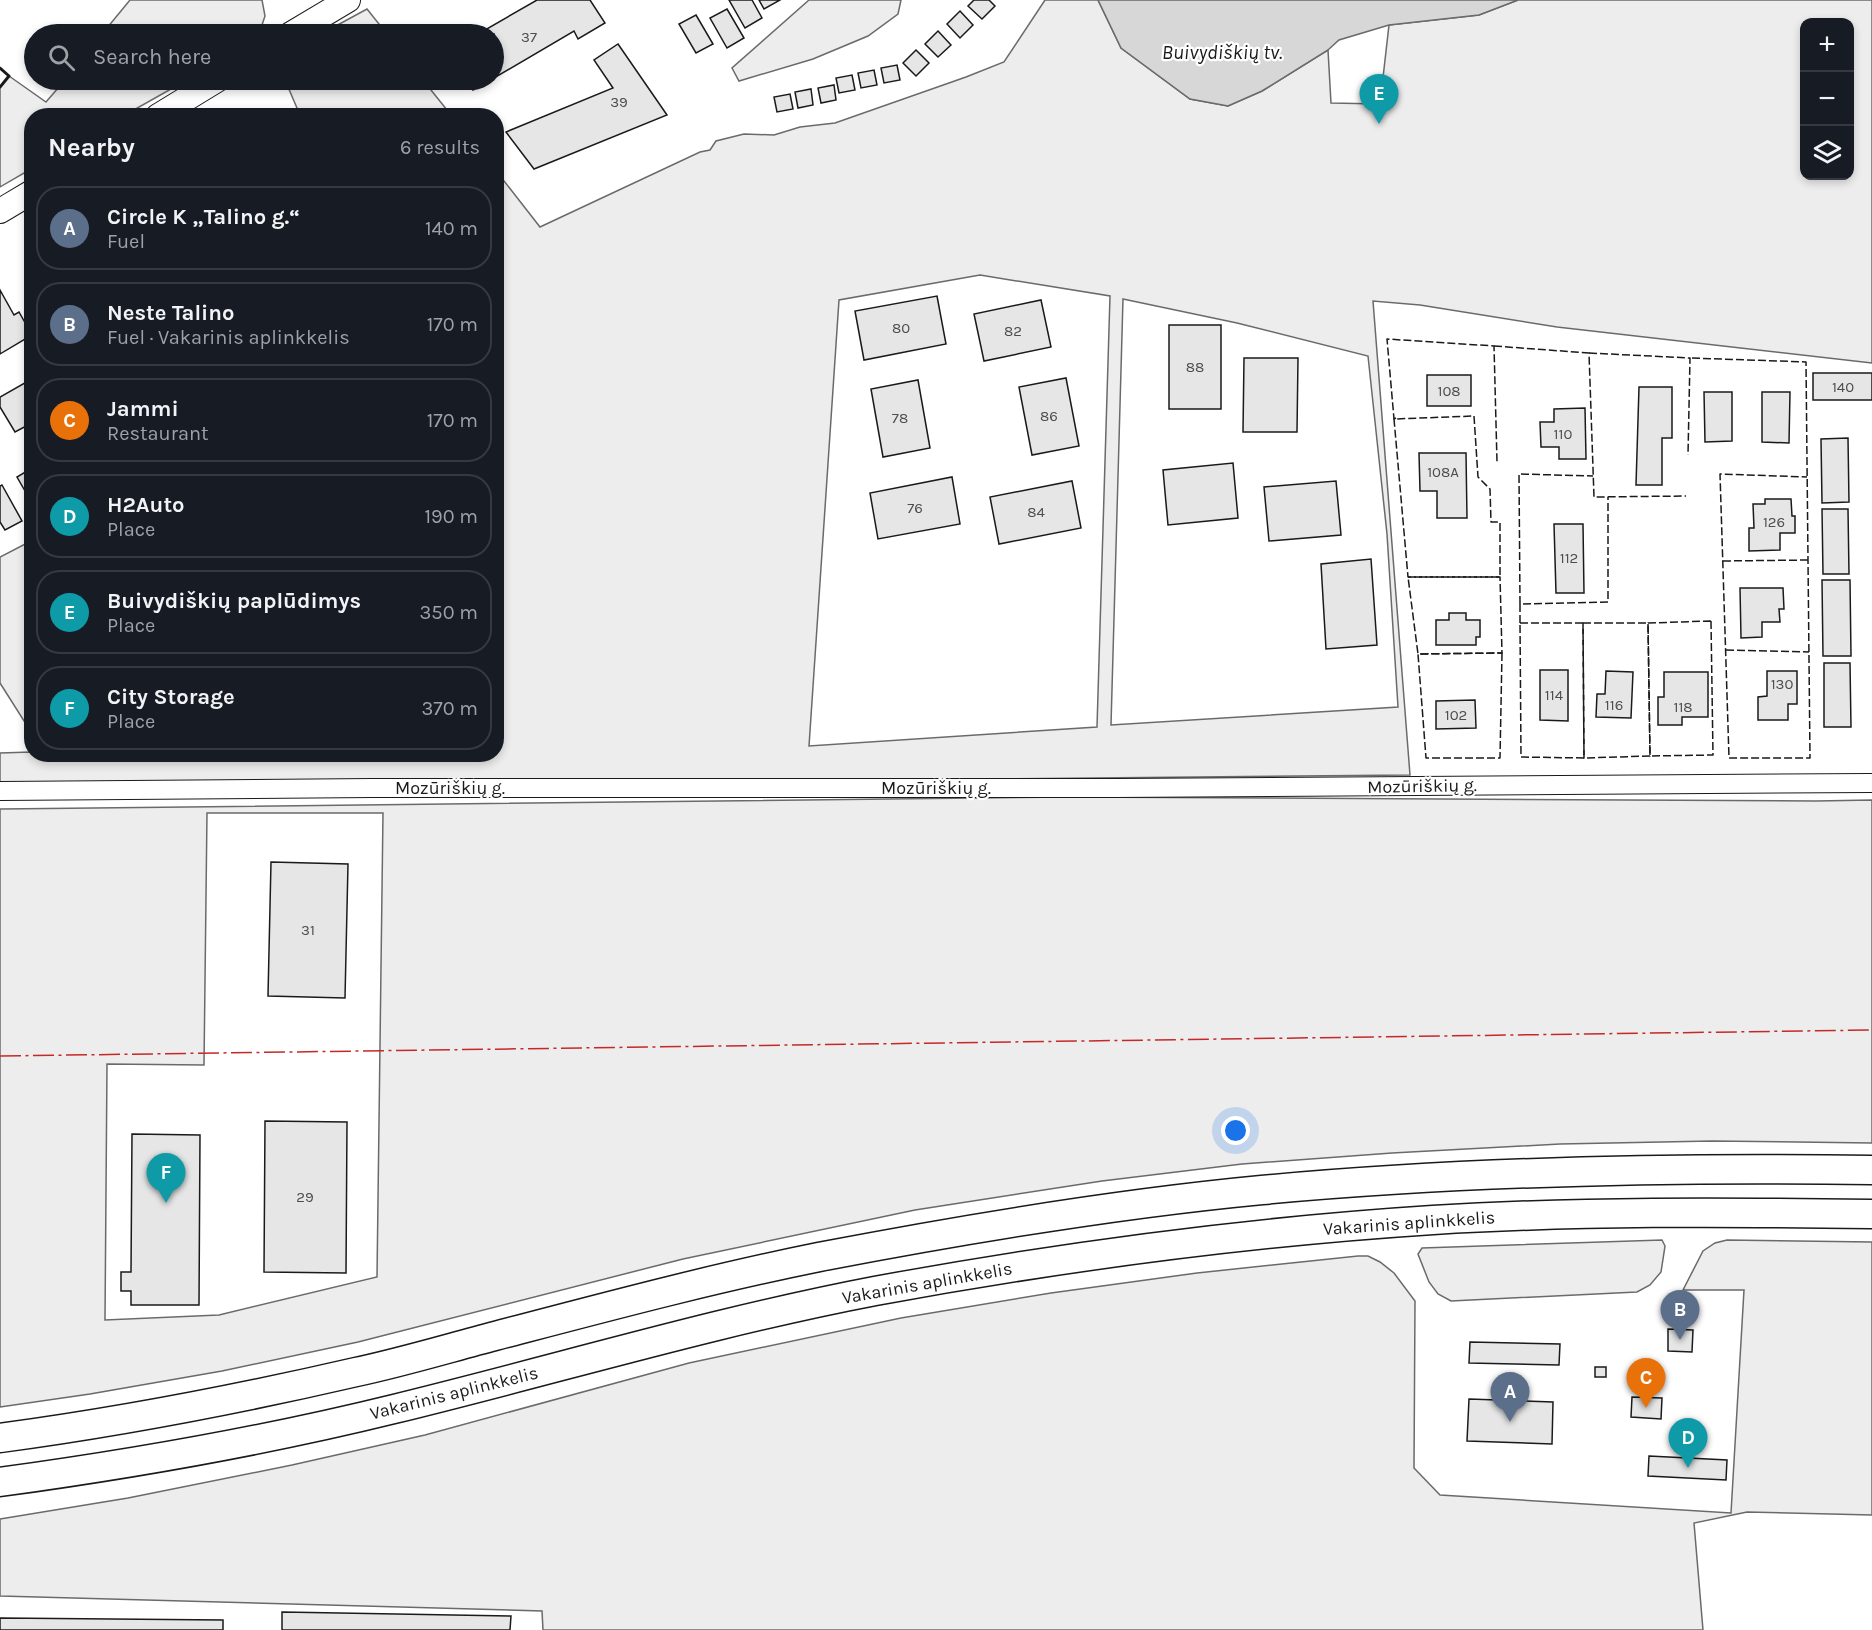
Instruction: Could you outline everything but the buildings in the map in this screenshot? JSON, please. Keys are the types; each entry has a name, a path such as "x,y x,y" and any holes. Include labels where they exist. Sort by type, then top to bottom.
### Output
{"highway":[{"path":"0,1438 194,1406 360,1372 688,1286 815,1258 945,1234 1092,1211 1258,1190 1419,1178 1675,1168 1872,1170"},
{"name":"Vakarinis aplinkkelis","path":"0,1482 224,1446 392,1410 705,1329 871,1292 1123,1251 1350,1226 1519,1216 1639,1212 1872,1214"}],"main road":[{"path":"308,24 348,0"},
{"path":"171,108 201,90"},
{"path":"0,211 24,197"}],"street":[{"name":"Mozūriškių g.","path":"0,790 1116,788 1872,783"}],"shaded area":[{"path":"130,0 262,0 265,16 262,24 110,24"},
{"path":"809,0 901,0 898,14 868,36 813,59 739,81 732,68"},
{"path":"1045,0 1098,0 1121,48 1190,99 1228,106 1262,91 1328,50 1331,103 1380,104 1389,25 1479,15 1518,0 1872,0 1872,363 1557,327 1420,305 1373,301 1410,775 695,782 0,782 0,753 24,752 24,762 504,762 504,181 540,227 700,152 710,150 716,141 744,134 774,135 800,127 835,123 1004,62","holes":["980,275 1110,296 1097,727 809,746 839,300","1123,299 1237,323 1368,356 1387,534 1398,707 1111,725"]},
{"path":"367,9 379,24 339,24"},
{"path":"9,76 24,87 24,90 29,90 46,102 56,90 169,90 137,108 24,108 24,173 0,187 0,87"},
{"path":"289,90 431,90 445,108 297,108"},
{"path":"24,545 24,721 0,683 0,557"},
{"path":"1070,797 1872,800 1872,1143 1712,1141 1560,1144 1242,1164 1102,1181 915,1210 683,1259 358,1342 222,1371 0,1407 0,809","holes":["207,813 383,813 377,1277 219,1315 105,1320 107,1064 204,1065"]},
{"path":"1662,1240 1665,1246 1661,1272 1650,1285 1637,1292 1451,1301 1438,1294 1429,1282 1418,1254 1422,1248"},
{"path":"1727,1240 1872,1242 1872,1515 1747,1512 1694,1523 1703,1630 543,1630 542,1611 0,1596 0,1519 128,1498 292,1465 425,1435 689,1363 901,1318 1051,1293 1197,1273 1358,1256 1368,1256 1394,1273 1415,1301 1414,1468 1440,1495 1731,1513 1744,1290 1683,1290 1703,1251 1715,1243"}],"water":[{"name":"Buivydiškių tv.","path":"1098,0 1518,0 1479,15 1389,25 1339,40 1328,50 1262,91 1228,106 1190,99 1121,48"}],"fence":[{"path":"1396,418 1394,419 1387,339 1494,346 1497,462"},
{"path":"1494,346 1589,353 1594,497 1686,496"},
{"path":"1589,353 1690,358 1688,455"},
{"path":"1692,358 1806,362 1810,758 1729,758 1720,474 1807,477"},
{"path":"1474,416 1478,477 1490,489 1491,522 1500,522 1500,577 1408,577 1394,419 1474,416"},
{"path":"1520,604 1519,474 1593,476"},
{"path":"1520,623 1520,604 1608,602 1608,497"},
{"path":"1723,561 1808,560"},
{"path":"1408,577 1500,577 1502,653 1418,654 1408,577"},
{"path":"1711,621 1713,755 1650,756 1648,623 1711,621"},
{"path":"1520,623 1583,623 1584,758 1521,757 1520,623"},
{"path":"1583,623 1648,623 1650,756 1584,758 1583,623"},
{"path":"1726,650 1809,652"},
{"path":"1502,653 1500,758 1426,758 1418,654 1502,653"}],"wall":[{"path":"0,68 9,76 0,87"}],"power":[{"path":"0,1056 1872,1030"}],"place":[{"name":"Buivydiškių paplūdimys","path":"1379,124"},
{"name":"City Storage","path":"166,1203"},
{"name":"Neste Talino","path":"1680,1340"},
{"name":"Jammi","path":"1646,1408"},
{"name":"Circle K „Talino g.“","path":"1510,1422"},
{"name":"H2Auto","path":"1688,1468"}]}
